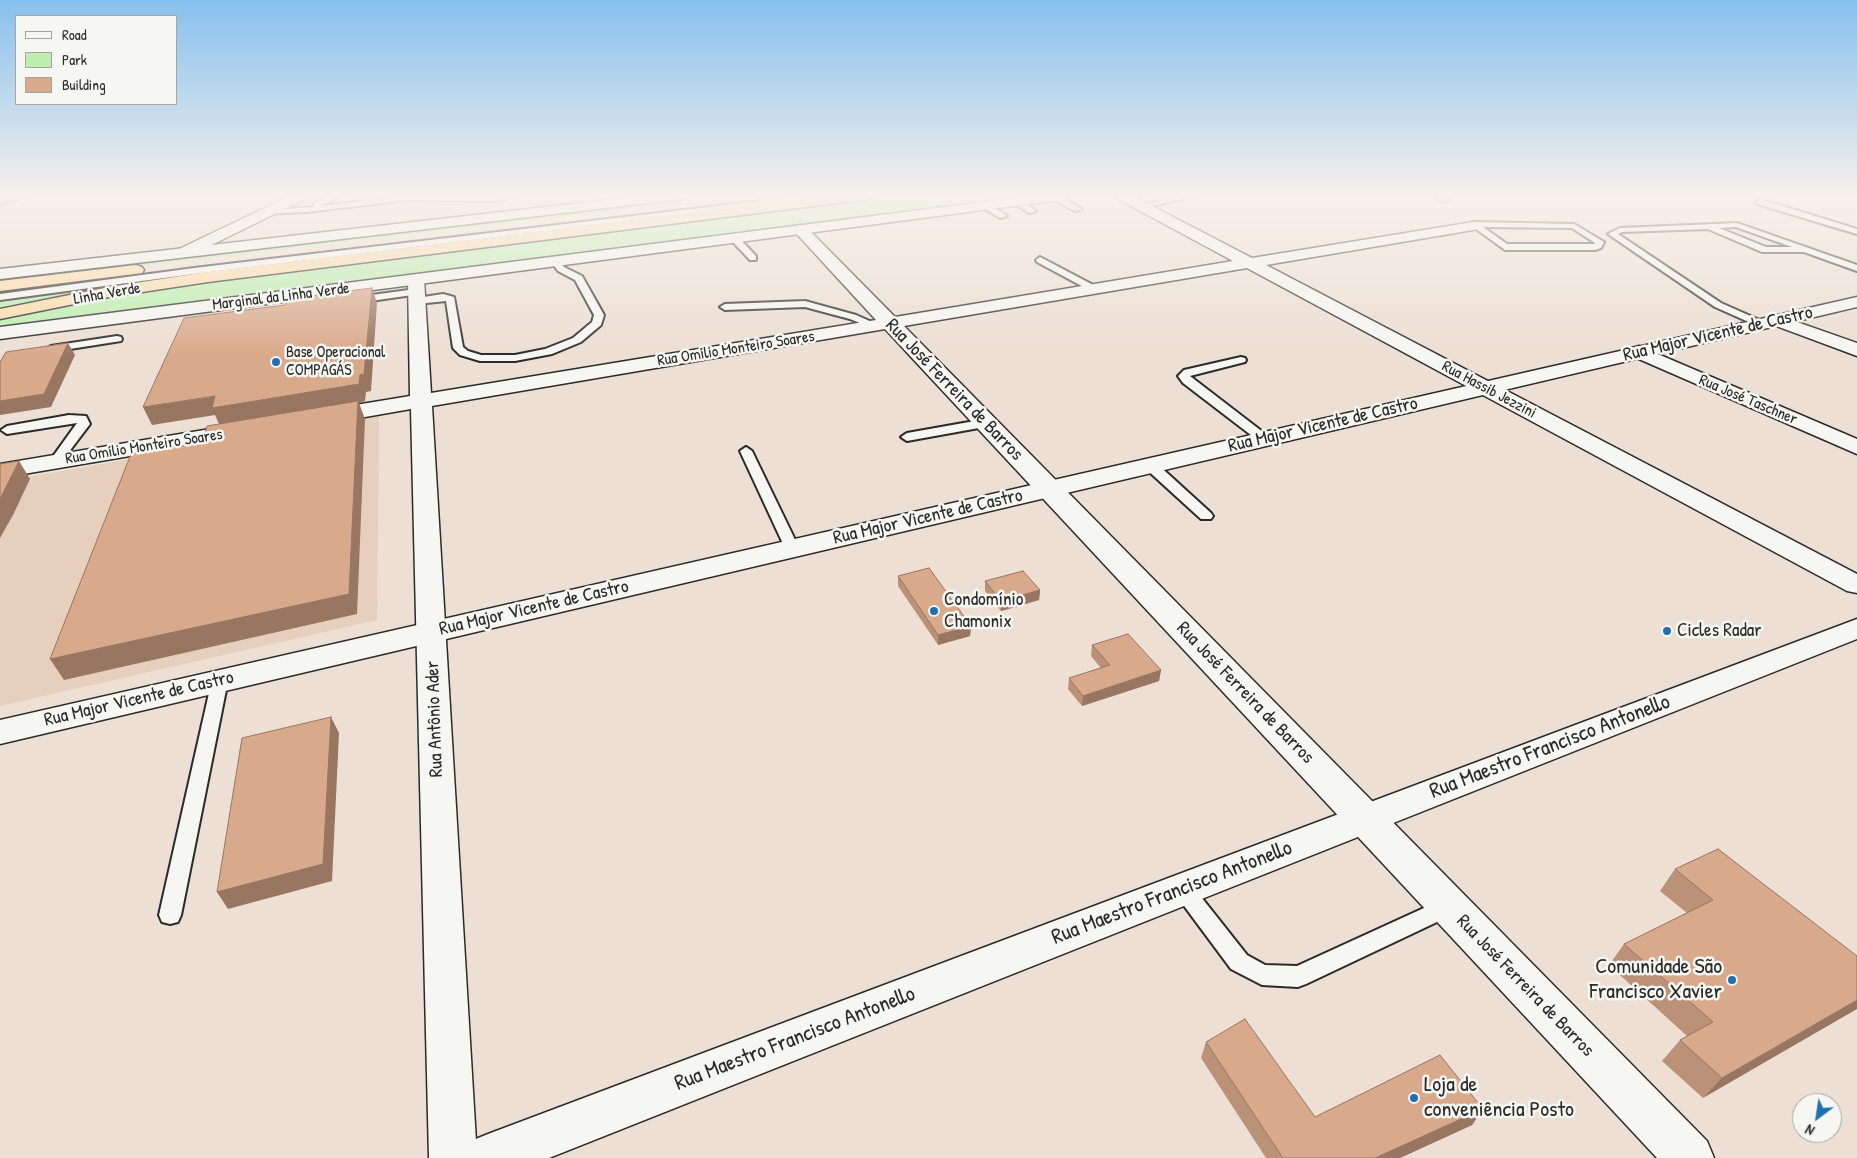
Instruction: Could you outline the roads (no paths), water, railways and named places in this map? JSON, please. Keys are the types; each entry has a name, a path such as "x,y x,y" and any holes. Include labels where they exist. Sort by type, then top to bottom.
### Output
{"highway":[{"name":"Linha Verde","path":"0,286 312,249"},
{"name":"Linha Verde","path":"0,314 108,292 208,277 431,249"}],"street":[{"path":"185,252 191,249"},
{"path":"0,274 210,249"},
{"name":"Marginal da Linha Verde","path":"0,333 416,291 555,261 648,249"},
{"name":"Rua José Ferreira de Barros","path":"818,249 883,324 986,423 1690,1158"},
{"name":"Rua Hassib Jezzini","path":"1224,249 1857,585"},
{"name":"Rua Omílio Monteiro Soares","path":"305,420 1335,249"},
{"name":"Rua Antônio Ader","path":"416,291 453,1158"},
{"name":"Rua Major Vicente de Castro","path":"0,732 1857,302"},
{"path":"1769,322 1857,350"},
{"name":"Rua José Taschner","path":"1639,352 1857,447"},
{"name":"Rua Omílio Monteiro Soares","path":"0,471 257,428"},
{"name":"Rua Maestro Francisco Antonello","path":"488,1158 1857,628"}],"lane":[{"path":"0,298 194,271 374,249"},
{"path":"744,249 753,258"},
{"path":"1635,249 1718,304 1769,322"},
{"path":"1763,249 1808,250 1857,268"},
{"path":"1040,260 1094,289"},
{"path":"348,301 416,291 451,299 458,348 464,353 480,358 515,358 548,352 577,340 597,323 599,315 579,278 561,269 555,261"},
{"path":"725,308 805,304 883,324"},
{"path":"39,351 117,339"},
{"path":"1241,360 1188,372 1184,376 1187,381 1264,439"},
{"path":"7,430 69,419 82,420 84,424 55,462"},
{"path":"907,437 986,423"},
{"path":"746,451 792,548"},
{"path":"1150,466 1206,516"},
{"path":"170,915 220,680"},
{"path":"1183,889 1239,962 1262,975 1298,977 1448,906"}],"place":[{"name":"Base Operacional COMPAGÁS","path":"276,362"},
{"name":"Condomínio Chamonix","path":"934,611"},
{"name":"Cicles Radar","path":"1667,631"},
{"name":"Comunidade São Francisco Xavier","path":"1732,980"},
{"name":"Loja de conveniência Posto","path":"1414,1098"}]}
